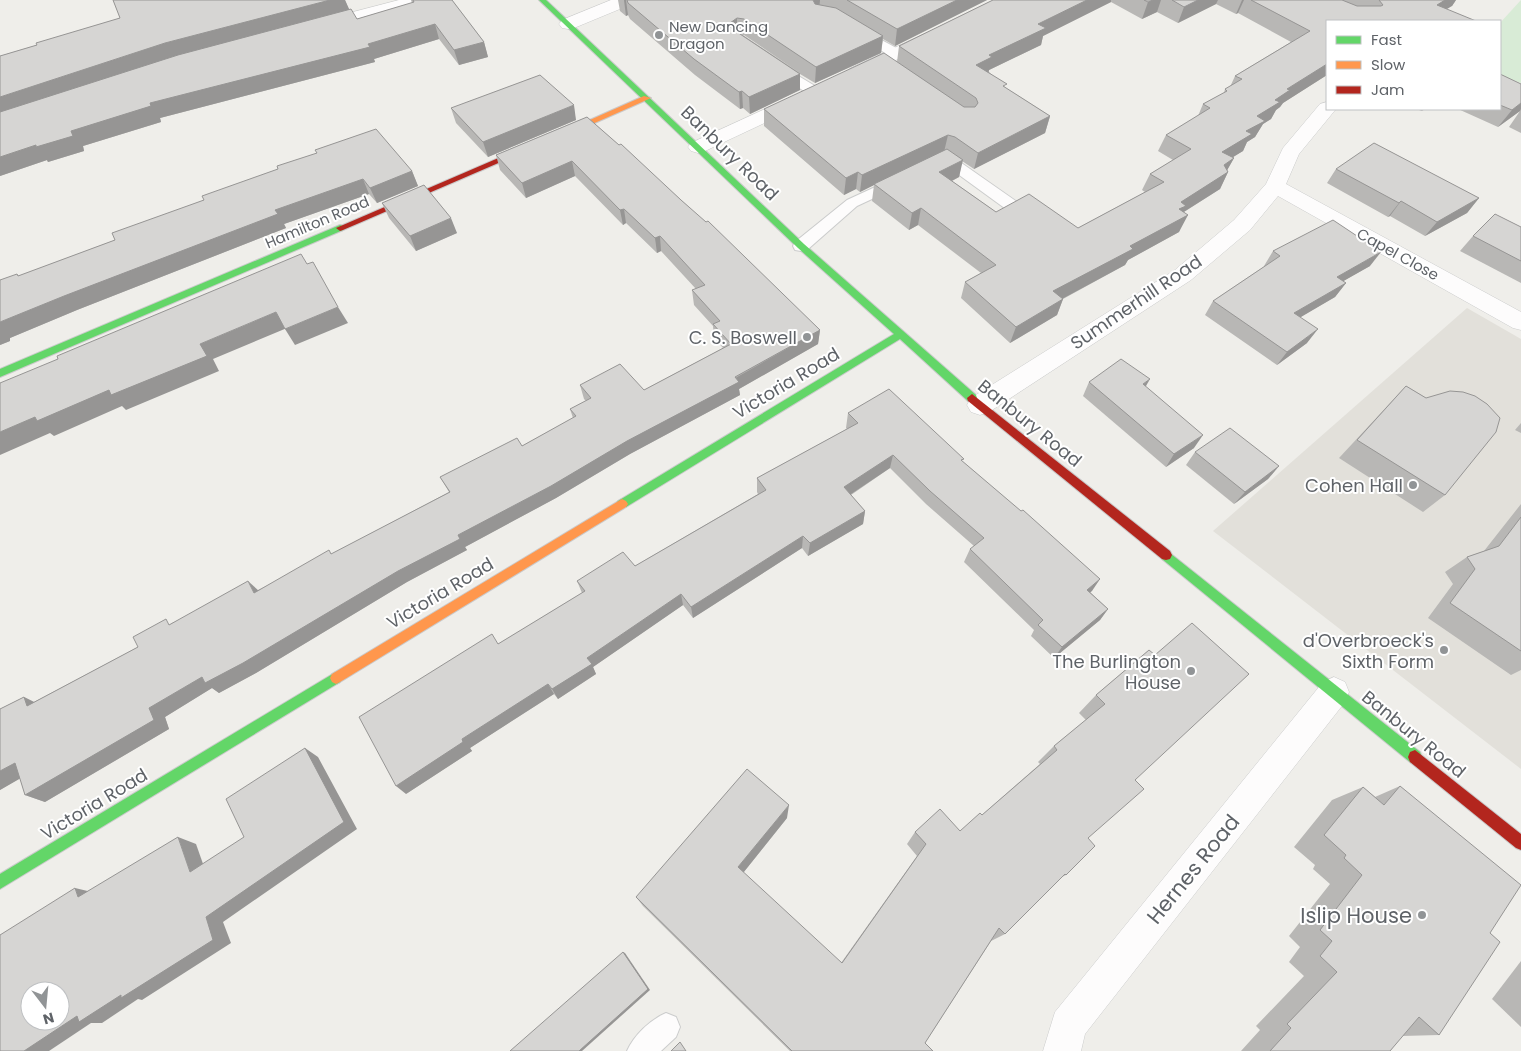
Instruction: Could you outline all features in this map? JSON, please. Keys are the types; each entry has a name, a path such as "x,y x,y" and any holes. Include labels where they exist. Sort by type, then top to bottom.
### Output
{"street":[{"path":"304,30 418,0"},
{"name":"Banbury Road","path":"542,0 801,246 980,405 1521,843"},
{"path":"568,24 626,0"},
{"path":"698,147 829,86 891,62 950,27"},
{"name":"Hamilton Road","path":"0,373 647,98"},
{"name":"Summerhill Road","path":"980,405 1183,275 1242,225 1275,186 1290,152 1326,109"},
{"name":"Capel Close","path":"1275,186 1521,322"},
{"name":"Victoria Road","path":"0,882 899,335"},
{"name":"Hernes Road","path":"1062,1051 1068,1026 1334,692"}],"lane":[{"path":"847,24 891,62"},
{"path":"769,61 829,86"},
{"path":"928,166 945,158 1015,208"},
{"path":"801,246 852,203 911,175"},
{"path":"641,1051 666,1027"}],"shaded area":[{"name":"d'Overbroeck's Sixth Form","path":"1467,308 1521,339 1521,769 1213,531"}],"green space":[{"path":"1521,0 1521,83 1501,75 1501,22"}],"building":[{"path":"113,0 330,0 165,43 0,97 0,56 37,45 36,43 120,18"},
{"path":"413,0 452,0 484,42 454,50 435,24 368,44 370,47 150,103 151,106 71,131 73,136 36,147 36,145 0,157 0,112 178,55 351,9 357,19 414,2"},
{"path":"627,0 813,0 815,4 836,8 883,36 816,67 744,19 737,18 730,23 731,28 800,74 749,97 742,91 739,92 694,59 628,3"},
{"path":"847,0 957,0 897,29"},
{"path":"993,0 1087,0 1038,24 1046,28 989,55 992,57 976,65 1007,84 1003,86 1050,116 978,153 955,137 948,135 862,175 858,172 846,178 764,109 884,53 964,107 975,107 978,103 976,98 899,46"},
{"path":"1172,0 1198,0 1184,7"},
{"path":"1251,0 1342,0 1357,6 1381,6 1383,5 1379,0 1445,0 1437,5 1474,20 1326,20 1326,65 1287,89 1290,90 1275,100 1280,102 1257,116 1265,121 1246,131 1252,134 1222,152 1234,158 1224,165 1228,172 1181,202 1186,206 1179,209 1188,215 1130,246 1133,249 1053,291 1063,299 1016,327 965,282 996,265 921,208 912,213 874,184 947,149 963,160 939,172 996,212 1029,194 1078,228 1164,182 1150,174 1191,149 1166,135 1210,108 1203,104 1227,91 1225,89 1242,79 1235,76 1310,31"},
{"path":"1501,74 1521,84 1521,103 1512,110 1501,105"},
{"path":"540,75 574,105 483,142 451,108"},
{"path":"587,117 619,145 621,144 706,222 708,221 820,330 735,377 739,382 627,441 551,486 458,535 460,539 398,571 243,663 205,683 202,677 149,708 154,720 25,795 15,763 0,771 0,709 24,697 27,706 138,647 133,637 166,619 169,625 248,581 254,593 329,550 331,554 450,492 440,477 517,438 522,446 576,416 570,409 591,398 580,385 620,364 644,390 731,344 713,324 720,321 692,290 705,285 660,236 655,238 624,209 620,210 572,161 522,183 496,155"},
{"path":"376,129 412,171 370,188 363,179 275,210 278,214 0,322 0,280 17,274 18,276 115,240 112,233 204,200 202,196 278,169 277,166 317,153 315,150"},
{"path":"1374,143 1479,198 1437,222 1401,201 1399,203 1336,169"},
{"path":"424,185 451,218 410,236 382,203"},
{"path":"1495,214 1521,227 1521,261 1473,236"},
{"path":"1333,220 1381,252 1337,277 1346,283 1294,313 1318,329 1287,352 1213,301 1280,256 1273,251"},
{"path":"301,254 307,264 313,262 338,307 285,329 276,312 200,344 207,356 111,395 109,390 37,421 35,417 0,432 0,383 58,359 57,356"},
{"path":"1121,359 1150,379 1143,384 1203,435 1174,454 1089,382"},
{"name":"Cohen Hall","path":"1406,386 1426,398 1450,391 1463,392 1475,396 1487,404 1500,418 1496,432 1445,495 1357,440"},
{"path":"889,389 964,459 961,460 1021,511 1023,510 1100,579 1087,590 1108,609 1062,647 1038,625 1043,620 970,549 984,538 930,491 893,455 844,487 865,511 810,543 803,536 691,607 681,594 587,658 592,664 552,689 548,684 462,739 463,742 396,786 359,717 492,634 498,644 585,591 577,581 623,552 635,566 766,490 757,478 858,423 848,413"},
{"path":"1230,428 1279,466 1245,492 1195,452"},
{"path":"1521,517 1521,651 1450,603 1475,569 1467,557 1499,546"},
{"path":"1192,623 1249,674 1135,780 1144,789 1088,838 1095,846 1005,934 999,928 925,1043 933,1051 792,1051 636,897 747,769 789,805 738,867 842,963 926,844 915,832 940,809 960,831 980,813 982,815 1057,750 1054,746 1105,704 1096,695 1149,650 1155,655"},
{"path":"305,748 344,822 206,917 213,940 79,1022 77,1016 70,1021 70,981 20,981 20,1031 54,1031 24,1051 0,1051 0,935 75,888 78,897 178,837 190,872 244,837 226,799"},
{"path":"1400,786 1521,885 1490,933 1500,942 1439,1035 1419,1017 1390,1051 1270,1051 1291,1028 1287,1024 1337,972 1320,956 1332,941 1320,930 1362,875 1344,858 1346,855 1324,835 1363,787 1384,805"},
{"path":"623,952 648,989 579,1051 510,1051"},
{"path":"680,1042 686,1051 671,1051"}],"traffic: fast":[{"path":"542,0 801,246 972,398"},
{"path":"0,373 340,228"},
{"path":"622,504 899,335"},
{"path":"1166,555 1415,757"},
{"path":"0,882 336,678"}],"traffic: slow":[{"path":"569,131 647,98"},
{"path":"336,678 622,504"}],"traffic: jam":[{"path":"340,228 569,131"},
{"path":"972,398 1166,555"},
{"path":"1415,757 1521,843"}],"place":[{"name":"New Dancing Dragon","path":"659,35"},
{"name":"C. S. Boswell","path":"807,337"},
{"name":"Cohen Hall","path":"1413,485"},
{"name":"d'Overbroeck's Sixth Form","path":"1444,650"},
{"name":"The Burlington House","path":"1191,671"},
{"name":"Islip House","path":"1422,915"}]}
